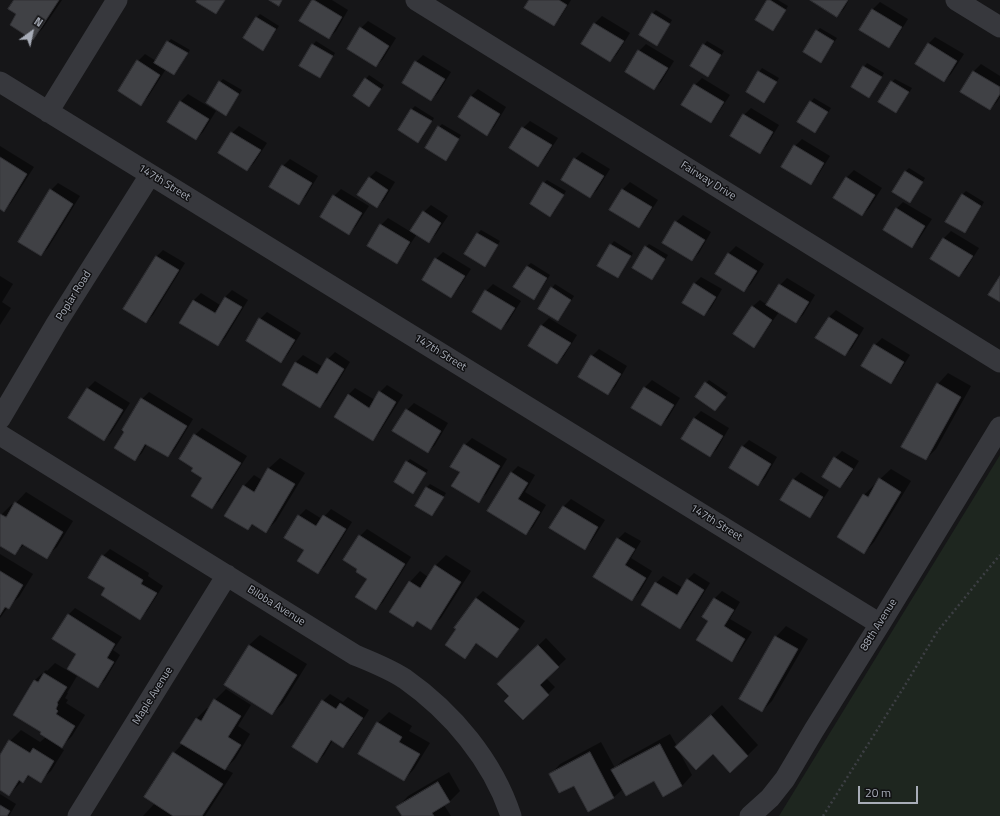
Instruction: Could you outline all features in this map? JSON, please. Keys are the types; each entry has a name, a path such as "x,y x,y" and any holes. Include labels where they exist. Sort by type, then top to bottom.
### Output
{"street":[{"path":"48,112 117,0"},
{"name":"Fairway Drive","path":"416,0 1000,362"},
{"path":"956,0 1000,27"},
{"name":"147th Street","path":"0,82 880,624"},
{"name":"Poplar Road","path":"0,419 56,324 150,175"},
{"name":"88th Avenue","path":"750,816 770,798 785,779 1000,427"},
{"name":"Biloba Avenue","path":"0,435 355,655 381,666 403,678 428,696 470,741 490,770 507,804 511,816"},
{"name":"Maple Avenue","path":"78,816 227,576"}],"path":[{"path":"823,816 937,632 1000,555"}],"shaded area":[{"path":"1000,455 1000,816 779,816"}],"building":[{"path":"14,0 59,0 33,40 10,25 16,14 8,9"},
{"path":"197,0 225,0 216,14 196,2"},
{"path":"269,0 282,0 279,6"},
{"path":"312,0 342,17 329,39 299,21"},
{"path":"529,0 559,0 567,5 554,26 524,8"},
{"path":"767,0 770,0 786,10 773,31 755,20"},
{"path":"810,0 848,0 837,17"},
{"path":"872,9 902,27 889,48 859,30"},
{"path":"652,13 670,24 657,46 639,35"},
{"path":"256,17 276,29 263,51 243,38"},
{"path":"594,23 624,41 610,62 581,44"},
{"path":"360,27 389,46 376,67 347,49"},
{"path":"816,30 834,41 821,63 803,52"},
{"path":"167,41 188,53 174,75 154,63"},
{"path":"928,43 957,61 944,82 915,64"},
{"path":"312,44 333,56 320,78 299,66"},
{"path":"703,44 721,55 708,77 690,66"},
{"path":"638,50 668,68 654,90 625,72"},
{"path":"137,60 160,75 141,106 118,91"},
{"path":"415,61 445,79 431,101 402,83"},
{"path":"863,66 882,77 869,98 851,87"},
{"path":"758,71 777,82 764,103 746,92"},
{"path":"973,71 1000,87 1000,94 990,110 960,92"},
{"path":"365,78 381,89 369,107 353,96"},
{"path":"219,81 239,94 226,116 206,103"},
{"path":"891,81 909,92 896,113 878,102"},
{"path":"694,84 724,102 711,123 681,105"},
{"path":"471,96 500,114 487,136 458,117"},
{"path":"180,101 209,119 196,140 167,122"},
{"path":"810,101 828,112 815,133 797,122"},
{"path":"411,109 432,121 418,143 398,130"},
{"path":"743,114 773,132 760,154 730,136"},
{"path":"438,126 459,139 446,161 425,148"},
{"path":"522,127 552,145 538,167 509,148"},
{"path":"231,132 261,150 247,171 218,153"},
{"path":"794,145 824,163 811,185 781,167"},
{"path":"0,157 27,174 4,212 0,209"},
{"path":"574,158 604,176 590,198 561,180"},
{"path":"282,165 312,183 299,205 269,187"},
{"path":"905,171 923,182 910,203 892,192"},
{"path":"369,177 388,190 377,208 357,195"},
{"path":"846,177 875,195 862,216 833,198"},
{"path":"543,182 564,195 550,217 530,204"},
{"path":"50,189 73,204 41,256 18,242"},
{"path":"622,189 652,207 639,228 609,210"},
{"path":"962,194 981,206 965,233 945,222"},
{"path":"333,195 362,213 349,235 320,217"},
{"path":"896,208 925,226 912,248 883,230"},
{"path":"423,211 441,223 429,243 410,231"},
{"path":"675,221 705,240 692,261 662,243"},
{"path":"380,224 410,242 397,264 367,246"},
{"path":"477,233 498,245 485,267 464,254"},
{"path":"943,238 973,256 959,277 930,259"},
{"path":"610,244 631,256 618,278 597,266"},
{"path":"645,246 665,259 652,280 632,268"},
{"path":"728,253 757,271 744,292 715,274"},
{"path":"156,256 179,270 146,323 123,309"},
{"path":"435,258 465,276 451,298 422,280"},
{"path":"527,266 547,278 534,300 513,287"},
{"path":"1000,276 1000,302 988,295"},
{"path":"694,283 716,297 704,316 682,303"},
{"path":"779,284 809,302 796,323 766,305"},
{"path":"551,287 571,300 558,321 538,309"},
{"path":"485,290 515,308 501,330 472,312"},
{"path":"225,297 242,307 218,346 179,323 193,300 215,313"},
{"path":"752,306 772,320 754,348 733,334"},
{"path":"829,317 858,335 845,356 815,338"},
{"path":"259,318 295,340 281,363 246,341"},
{"path":"541,325 571,343 557,364 528,346"},
{"path":"874,344 904,362 891,384 861,366"},
{"path":"591,355 621,374 608,395 578,377"},
{"path":"327,358 344,369 320,408 282,385 295,362 317,374"},
{"path":"705,382 726,397 715,411 695,397"},
{"path":"937,383 961,397 926,460 901,447"},
{"path":"644,387 674,405 661,426 631,408"},
{"path":"87,388 123,410 104,441 68,418"},
{"path":"379,391 396,402 373,441 334,417 348,394 369,408"},
{"path":"141,398 187,426 168,457 145,444 135,461 114,448 124,432 122,430"},
{"path":"406,409 441,431 428,453 392,431"},
{"path":"694,418 723,436 710,457 681,439"},
{"path":"194,434 241,463 212,509 191,496 202,478 191,471 193,468 179,459"},
{"path":"464,444 500,466 479,503 451,486 460,472 450,467"},
{"path":"742,446 771,464 758,486 729,468"},
{"path":"834,457 853,469 840,488 822,477"},
{"path":"406,461 426,473 413,494 394,482"},
{"path":"268,468 295,484 266,533 252,524 248,530 224,516 243,485 254,492"},
{"path":"511,472 528,483 518,499 540,512 526,535 487,511"},
{"path":"879,478 901,492 864,554 837,537 863,494 868,497"},
{"path":"793,479 823,497 810,518 780,500"},
{"path":"426,487 444,497 432,516 415,506"},
{"path":"15,502 63,532 47,559 22,544 15,555 0,546 0,514 6,517"},
{"path":"563,506 598,527 585,550 549,528"},
{"path":"298,515 316,526 323,515 346,529 318,574 297,561 304,550 284,538"},
{"path":"359,535 405,564 376,610 355,597 367,579 356,572 357,569 343,560"},
{"path":"617,538 635,549 625,565 646,578 632,601 593,577"},
{"path":"102,555 143,580 141,584 157,593 140,620 101,595 105,588 88,578"},
{"path":"435,565 461,582 431,630 417,621 413,627 389,612 409,581 420,588"},
{"path":"0,571 23,585 9,609 5,607 0,615"},
{"path":"687,579 704,590 680,629 641,605 655,582 677,595"},
{"path":"476,598 519,629 497,658 476,643 465,659 445,645 456,629 454,628"},
{"path":"714,598 734,610 724,626 745,639 732,662 696,640 708,621 702,617"},
{"path":"68,614 115,644 107,658 114,662 98,688 67,669 76,654 52,639"},
{"path":"775,636 798,649 762,712 739,699"},
{"path":"249,645 297,675 272,715 224,685"},
{"path":"538,645 559,667 540,685 549,695 523,720 504,701 509,696 497,684"},
{"path":"44,673 67,687 57,703 56,709 58,711 56,714 75,726 62,748 40,734 41,732 13,715 34,680 38,682"},
{"path":"214,699 241,716 228,737 241,745 225,770 180,743 196,718 201,721"},
{"path":"322,700 336,709 340,703 363,718 343,748 331,740 317,763 292,747"},
{"path":"711,715 748,756 730,773 713,754 696,770 675,747"},
{"path":"377,722 402,737 399,742 420,754 404,781 358,754"},
{"path":"9,740 30,753 33,748 54,761 41,783 28,775 23,783 19,780 9,796 0,790 0,755"},
{"path":"660,744 682,786 663,797 654,781 626,796 611,770"},
{"path":"173,752 223,784 202,816 173,816 144,797"},
{"path":"590,752 614,798 588,812 574,786 559,793 549,774"},
{"path":"438,782 450,802 432,813 434,816 402,816 396,807"},
{"path":"0,805 10,811 7,816 0,816"}]}
